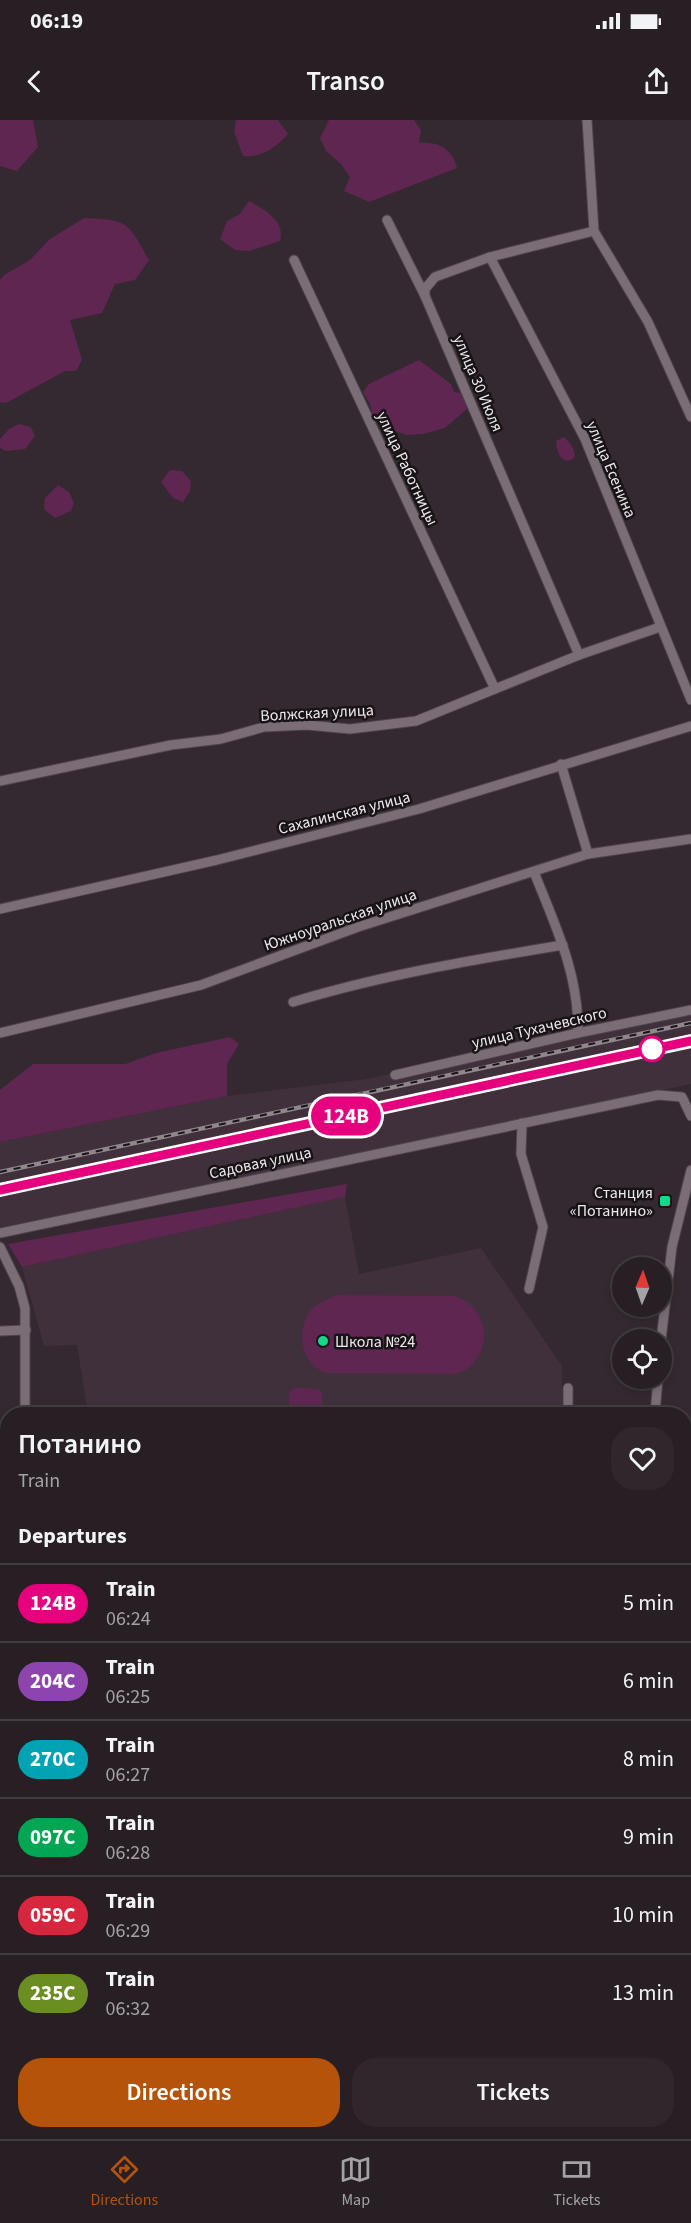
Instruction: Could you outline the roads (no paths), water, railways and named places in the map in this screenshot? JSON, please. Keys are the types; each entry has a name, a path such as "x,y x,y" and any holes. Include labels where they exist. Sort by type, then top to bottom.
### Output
{"street":[{"path":"587,120 594,231 648,322 691,417"},
{"name":"улица 30 Июля","path":"387,220 425,296 579,655"},
{"path":"425,296 425,290 435,277 490,257 594,231"},
{"name":"улица Есенина","path":"490,257 585,439 691,700"},
{"name":"улица Работницы","path":"294,260 495,689"},
{"name":"Волжская улица","path":"0,781 159,747 221,739 264,727 307,725 350,729 416,721 579,655 660,627"},
{"name":"Сахалинская улица","path":"0,909 217,860 418,809 691,726"},
{"path":"561,764 588,854"},
{"name":"Южноуральская улица","path":"0,1033 201,985 357,927 534,873 588,854 691,839"},
{"path":"534,873 563,945 576,988 578,1033"},
{"path":"293,1002 361,983 429,968 563,945"},
{"name":"улица Тухачевского","path":"395,1075 691,1010"},
{"name":"Садовая улица","path":"0,1233 522,1123 670,1095 682,1097 691,1116"},
{"path":"522,1123 521,1154 543,1227 529,1289"},
{"path":"662,1329 672,1247 691,1170"},
{"path":"0,1247 20,1286 25,1308 26,1407"},
{"path":"0,1331 26,1330"},
{"path":"568,1388 568,1407"},
{"path":"656,1407 657,1389"}],"railway":[{"path":"0,1172 691,1023"},
{"path":"0,1190 691,1041"}],"train":[{"name":"124В","path":"0,1190 691,1041"}],"place":[{"name":"Станция «Потанино»","path":"665,1201"},
{"name":"Школа №24","path":"323,1341"}]}
